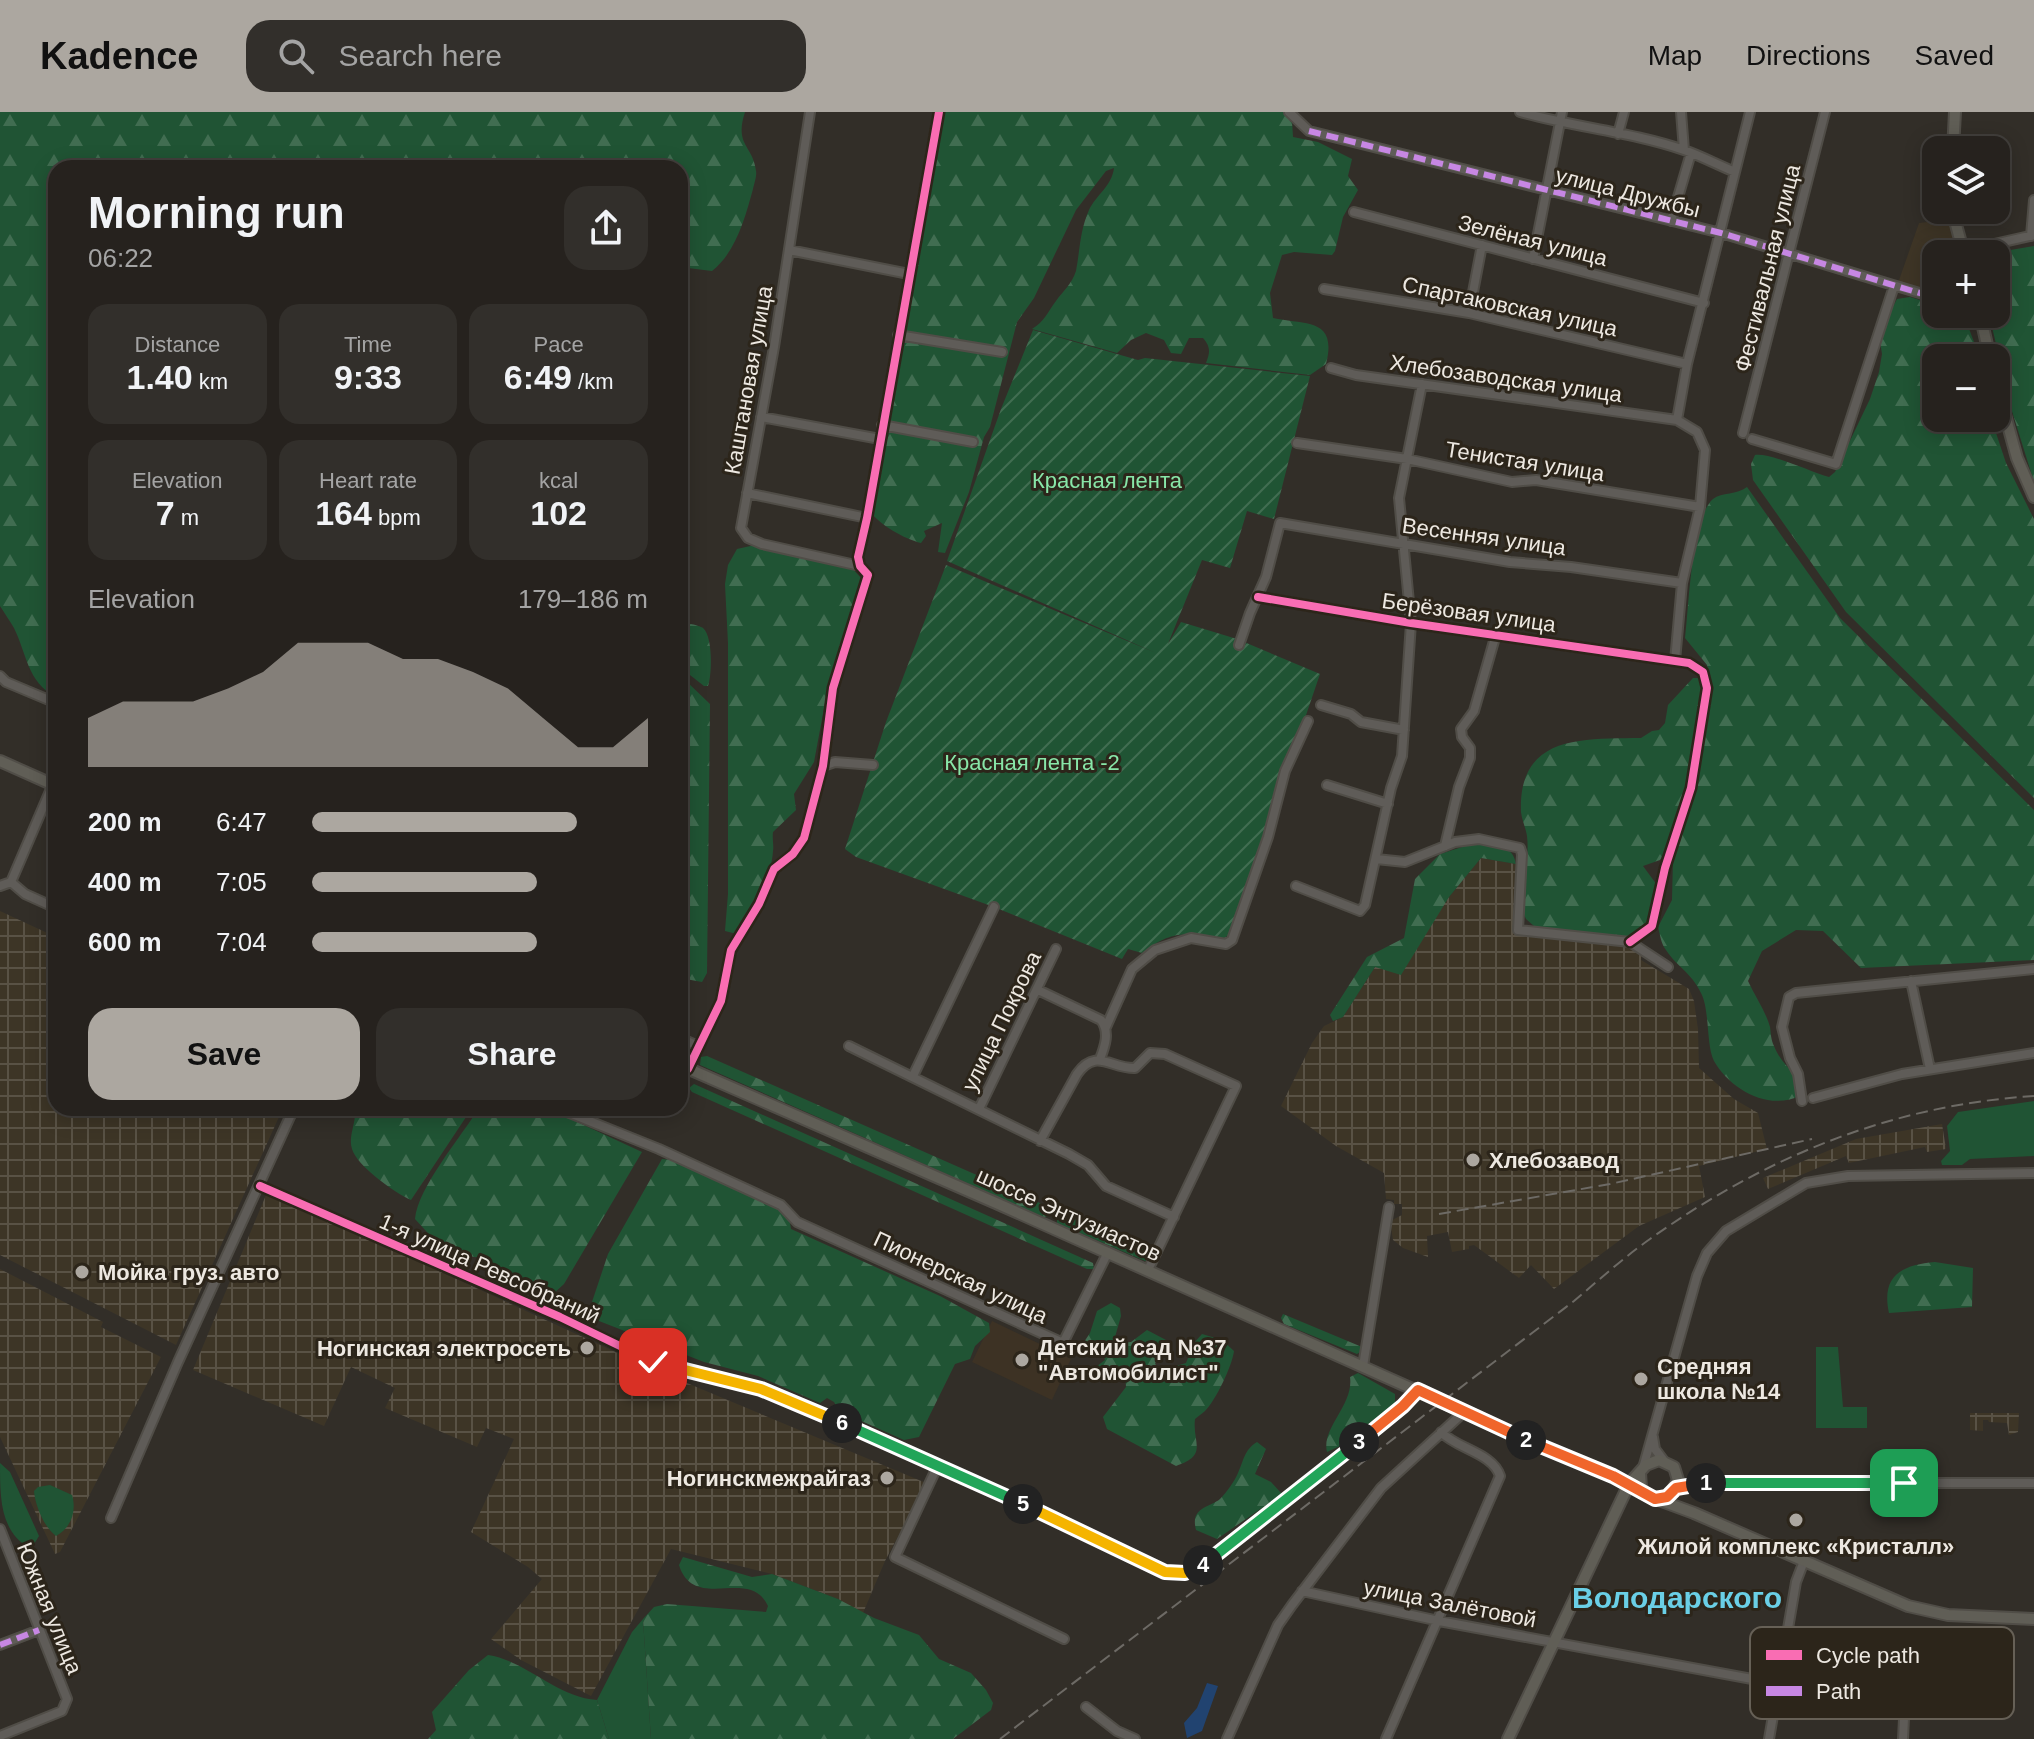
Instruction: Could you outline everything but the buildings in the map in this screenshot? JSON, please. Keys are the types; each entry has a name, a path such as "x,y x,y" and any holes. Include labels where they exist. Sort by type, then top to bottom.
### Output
{"main road":[{"path":"1954,136 1955,112"},
{"path":"2009,432 2034,497"},
{"path":"0,761 48,782"},
{"name":"шоссе Энтузиастов","path":"688,1069 1613,1476 1649,1496 1922,1611 1966,1617 2034,1619"},
{"path":"1508,1739 1629,1484 1654,1461 1664,1461 1676,1471 1676,1488 1667,1497 1649,1496 1620,1505"},
{"path":"1613,1476 1625,1478 1640,1472"},
{"path":"1640,1472 1639,1483 1649,1496"},
{"path":"1676,1488 1692,1512"}],"street":[{"name":"Каштановая улица","path":"810,112 741,528 748,538 762,544 860,566"},
{"path":"688,1061 721,1001 731,950 759,904 774,869 793,854 804,838 823,766 833,688 868,575 860,566 858,557 939,112"},
{"name":"улица Дружбы","path":"1289,112 1309,131 1721,233 1922,294"},
{"path":"1520,112 1688,151 1735,172"},
{"path":"1533,259 1562,112"},
{"path":"1618,134 1624,112"},
{"path":"1671,221 1688,151 1681,112"},
{"path":"1630,942 1652,926 1665,868 1691,788 1700,742 1706,680 1697,666 1675,661 1682,583 1700,507 1705,450 1697,432 1677,420 1687,364 1750,112"},
{"name":"Фестивальная улица","path":"1743,433 1825,112"},
{"path":"2010,241 2033,236 2034,200"},
{"name":"Зелёная улица","path":"1354,212 1704,303"},
{"path":"1469,313 1482,245"},
{"path":"789,250 909,274"},
{"path":"1752,439 1836,464 1894,286"},
{"name":"Спартаковская улица","path":"1324,289 1469,313 1687,364"},
{"path":"898,335 1002,352"},
{"name":"Хлебозаводская улица","path":"1331,368 1356,375 1677,420"},
{"path":"1296,886 1360,911 1365,905 1402,756 1411,623 1399,498 1422,384"},
{"path":"761,417 880,439"},
{"path":"882,425 973,442"},
{"name":"Тенистая улица","path":"1297,443 1407,459 1512,482 1536,480 1700,507"},
{"path":"747,493 867,518"},
{"name":"Весенняя улица","path":"1258,597 1280,523 1510,562 1571,567 1682,583"},
{"path":"1239,645 1258,597"},
{"name":"Берёзовая улица","path":"1258,597 1411,623 1675,661"},
{"path":"1445,846 1459,787 1470,758 1470,748 1462,737 1461,729 1474,711 1496,634"},
{"path":"0,676 6,682 48,700"},
{"path":"1321,705 1351,714 1361,722 1404,730"},
{"path":"1100,1059 1106,1027 1132,969 1155,950 1191,938 1226,944 1232,940 1268,837 1285,771 1308,721"},
{"path":"823,766 828,762 873,765"},
{"path":"1327,785 1388,804"},
{"path":"0,886 11,882 48,799"},
{"path":"1376,859 1405,862 1445,846 1479,839 1520,848 1518,930 1630,942 1668,967"},
{"path":"11,882 25,894 48,904"},
{"path":"913,1076 994,907"},
{"name":"улица Покрова","path":"979,1109 1056,949"},
{"path":"1802,1101 1798,1074 1790,1058 1782,1027 1789,997 1796,993 2034,969"},
{"path":"1911,981 1930,1069"},
{"path":"1038,990 1092,1015 1106,1027"},
{"path":"688,1042 698,1046"},
{"path":"849,1046 1088,1165 1106,1186 1174,1217"},
{"path":"1040,1141 1083,1065 1100,1059 1124,1068 1135,1068 1150,1053 1165,1054 1236,1086 1148,1270"},
{"path":"1813,1098 1930,1069 2034,1053"},
{"path":"111,1518 178,1362 291,1116"},
{"name":"Пионерская улица","path":"577,1116 659,1149 781,1205 797,1222 1063,1343 1108,1252"},
{"path":"1640,1472 1702,1264 1714,1243 1735,1224 1794,1188 1834,1177 2034,1173"},
{"name":"1-я улица Ревсобраний","path":"260,1186 560,1317 653,1362 761,1389 938,1465 1157,1569 1173,1573 1185,1573 1207,1563 1382,1425 1418,1390"},
{"path":"1363,1366 1389,1207"},
{"path":"1227,1739 1278,1625 1302,1591 1381,1488 1465,1411"},
{"path":"1386,1739 1498,1482 1499,1472 1491,1462 1454,1444 1441,1432"},
{"path":"1653,1433 1655,1449 1664,1461"},
{"path":"938,1465 895,1557 1064,1639"},
{"path":"1676,1471 1699,1483"},
{"path":"1676,1488 1699,1483 2034,1483"},
{"name":"Южная улица","path":"0,1529 3,1547 67,1699 62,1711 0,1736"},
{"path":"1788,1627 1796,1582 1804,1561"},
{"name":"улица Залётовой","path":"1302,1591 1439,1621 1750,1679"},
{"path":"0,1645 39,1630"},
{"path":"1086,1707 1114,1735 1135,1739"},
{"path":"1769,1739 1773,1719"},
{"path":"1903,1739 1904,1719"}],"shaded area":[{"path":"1919,223 1952,224 1956,240 1922,240 1922,290 1898,283"},
{"path":"1481,858 1516,864 1513,931 1575,942 1628,946 1642,953 1641,960 1689,989 1698,1029 1699,1068 1734,1099 1758,1113 1767,1149 1699,1166 1705,1197 1639,1226 1554,1289 1531,1265 1519,1278 1474,1245 1452,1252 1448,1232 1427,1236 1428,1257 1403,1248 1393,1240 1390,1221 1402,1215 1402,1204 1386,1199 1384,1173 1336,1146 1281,1106 1312,1043 1324,1026 1343,1017 1375,967 1449,897"},
{"path":"0,911 48,933 48,1116 279,1116 176,1345 0,1255"},
{"path":"1942,1124 1946,1149 1927,1152 1925,1147 1849,1163 1846,1156 1768,1189 1763,1178 1856,1139"},
{"path":"266,1195 644,1365 926,1483 885,1561 863,1613 838,1599 772,1574 671,1549 591,1696 521,1660 491,1639 542,1579 471,1532 514,1439 486,1428 477,1447 385,1408 395,1388 351,1367 324,1426 193,1370"},
{"path":"0,1269 103,1322 101,1327 161,1357 60,1552 55,1554 0,1437"},
{"name":"Детский сад №37 \"Автомобилист\"","path":"992,1321 1071,1359 1052,1400 972,1362"},
{"path":"1970,1413 2019,1413 2018,1432 2009,1435 2007,1423 1988,1420 1983,1420 1983,1431 1970,1430"}],"green space":[{"path":"0,112 745,112 743,139 754,162 756,175 738,234 727,254 712,271 688,268 688,160 48,160 48,692 33,675 14,628 0,606"},
{"path":"945,112 1287,112 1292,121 1293,137 1318,142 1352,159 1348,176 1358,190 1343,217 1332,255 1294,252 1282,255 1270,293 1273,318 1307,323 1323,331 1328,349 1326,364 1310,375 1206,363 1209,350 1203,338 1189,338 1181,354 1171,353 1164,340 1146,333 1131,340 1117,353 1032,329 1043,320 1072,280 1086,218 1114,168 1106,171 1076,210 1034,298 1017,322 990,427 945,553 938,552 942,523 924,531 926,536 921,543 886,526 870,511 924,209"},
{"path":"2034,246 2034,482 2010,404 2010,344 1996,344 1992,328 2010,328 2010,250"},
{"path":"1910,297 1922,301 1922,328 1969,328 1975,344 1922,344 1922,432 1996,432 2006,463 2034,519 2034,798 1846,612 1753,480 1751,464 1755,455 1781,460 1829,477 1835,472 1870,399 1882,354 1879,334 1897,299"},
{"name":"Красная лента -2","path":"1033,330 1138,360 1145,358 1310,376 1274,519 1247,511 1230,568 1202,560 1168,644 1181,622 1237,639 1320,674 1236,921 1230,934 1223,939 1172,936 1142,953 1128,949 1122,959 994,907 856,857 845,849 886,722 946,565 1156,653 947,561 1001,409"},
{"path":"1747,487 1840,618 2034,810 2034,960 1861,968 1823,931 1796,930 1762,951 1748,981 1766,1016 1778,1054 1796,1079 1799,1096 1775,1101 1751,1095 1740,1088 1714,1061 1704,1000 1693,980 1664,948 1658,927 1672,900 1673,859 1695,789 1711,692 1707,665 1685,638 1696,543 1706,509 1713,499"},
{"path":"755,545 852,568 861,578 828,687 814,762 794,794 796,810 773,832 769,873 737,934 725,931 728,894 728,643 725,584 728,565 737,549"},
{"path":"688,625 702,628 709,639 708,686 690,675 688,677"},
{"path":"1693,678 1701,678 1705,685 1688,782 1663,855 1660,860 1643,866 1657,885 1651,918 1645,928 1629,938 1566,933 1534,926 1522,910 1528,845 1521,812 1523,786 1530,768 1542,755 1558,746 1597,739 1641,738 1659,730 1665,723 1668,705"},
{"path":"688,683 710,704 707,973 702,982 688,979"},
{"path":"1478,842 1507,849 1516,864 1481,858 1449,897 1401,975 1375,967 1343,1017 1333,1021 1330,1015 1367,957 1404,938 1415,879 1440,854"},
{"path":"707,1056 1038,1202 1047,1208 1048,1216 1044,1217 700,1065 701,1057"},
{"path":"694,1084 1093,1263 1094,1269 1087,1269 692,1092 689,1088"},
{"path":"2034,1101 2034,1156 1970,1159 1962,1165 1942,1165 1941,1161 1950,1151 1947,1126 1958,1112"},
{"path":"355,1116 467,1116 411,1200 377,1178 361,1163 352,1149"},
{"path":"474,1116 564,1116 642,1152 564,1284 553,1294 523,1285 498,1272 484,1258 447,1254 415,1219 432,1177"},
{"path":"662,1159 691,1165 724,1180 783,1212 789,1217 791,1229 940,1296 989,1323 990,1332 975,1346 970,1359 955,1364 919,1437 904,1440 839,1411 834,1402 827,1398 820,1403 758,1376 704,1362 599,1321 593,1315 591,1305 608,1254"},
{"path":"1057,1214 1149,1251 1151,1259 1145,1261 1057,1223"},
{"path":"1935,1262 1973,1268 1972,1307 1889,1313 1888,1290 1896,1275 1912,1266"},
{"path":"1111,1303 1120,1308 1115,1337 1121,1343 1131,1342 1147,1330 1166,1340 1155,1364 1163,1370 1186,1363 1194,1343 1202,1334 1222,1340 1234,1351 1218,1391 1209,1406 1195,1419 1196,1453 1186,1462 1176,1466 1107,1429 1103,1417 1126,1387 1125,1375 1112,1372 1101,1379 1088,1380 1088,1373 1105,1360 1103,1353 1095,1349 1086,1352 1082,1345 1090,1333 1097,1311"},
{"path":"1283,1314 1362,1347 1362,1351 1357,1354 1284,1324"},
{"path":"1816,1347 1838,1347 1843,1407 1867,1407 1867,1428 1816,1428"},
{"path":"1358,1373 1395,1394 1395,1403 1340,1446 1327,1452 1326,1443 1347,1397 1350,1377"},
{"path":"1257,1442 1266,1449 1255,1474 1271,1482 1282,1494 1217,1539 1196,1530 1198,1512 1220,1499 1236,1476 1247,1452"},
{"path":"0,1463 10,1472 39,1536 31,1549 13,1533 4,1513"},
{"path":"50,1485 72,1495 73,1501 69,1524 56,1536 41,1515 34,1491"},
{"path":"683,1557 752,1577 772,1574 919,1635 939,1659 971,1673 986,1690 993,1703 991,1710 953,1739 651,1739 643,1619 654,1607 667,1604 766,1612 768,1606 760,1595 749,1589 697,1586 686,1579 679,1565"},
{"path":"643,1619 651,1739 609,1739 597,1700 632,1632"},
{"path":"488,1655 516,1664 568,1693 597,1700 609,1739 428,1739 436,1730 432,1712 469,1670"}],"water":[{"path":"1207,1683 1218,1686 1202,1731 1187,1738 1184,1723 1197,1708"}],"railway":[{"path":"1000,1739 1574,1301 1640,1246 1694,1210 1739,1183 1832,1140 1930,1111 1981,1101 2034,1096"},
{"path":"1439,1214 1610,1184 1812,1139"}],"marked path":[{"path":"1309,131 1721,233 1922,294"},
{"path":"0,1645 39,1630"}],"cycle path":[{"path":"688,1069 721,1001 731,950 759,904 774,869 793,854 804,838 823,766 833,688 868,575 860,566 858,557 939,112"},
{"path":"1258,597 1411,623 1689,663 1703,672 1707,688 1691,788 1665,868 1652,926 1630,942"},
{"path":"260,1186 560,1317 653,1362 761,1389 833,1419 952,1471 1157,1569 1170,1572 1189,1571 1207,1563 1382,1425 1418,1390"}],"place":[{"name":"Хлебозавод","path":"1473,1160"},
{"name":"Мойка груз. авто","path":"82,1272"},
{"name":"Ногинская электросеть","path":"587,1348"},
{"name":"Детский сад №37 \"Автомобилист\"","path":"1022,1360"},
{"name":"Средняя школа №14","path":"1641,1379"},
{"name":"Ногинскмежрайгаз","path":"887,1478"},
{"name":"Жилой комплекс «Кристалл»","path":"1796,1520"}],"district":[{"name":"Володарского","path":"1677,1598"}],"route":[{"path":"653,1362 761,1389 952,1471 1157,1569 1179,1574 1207,1563 1382,1425 1418,1390 1613,1476 1655,1499 1663,1499 1676,1488 1693,1483 1904,1483"}],"park label":[{"name":"Красная лента","path":"1107,480"}]}
